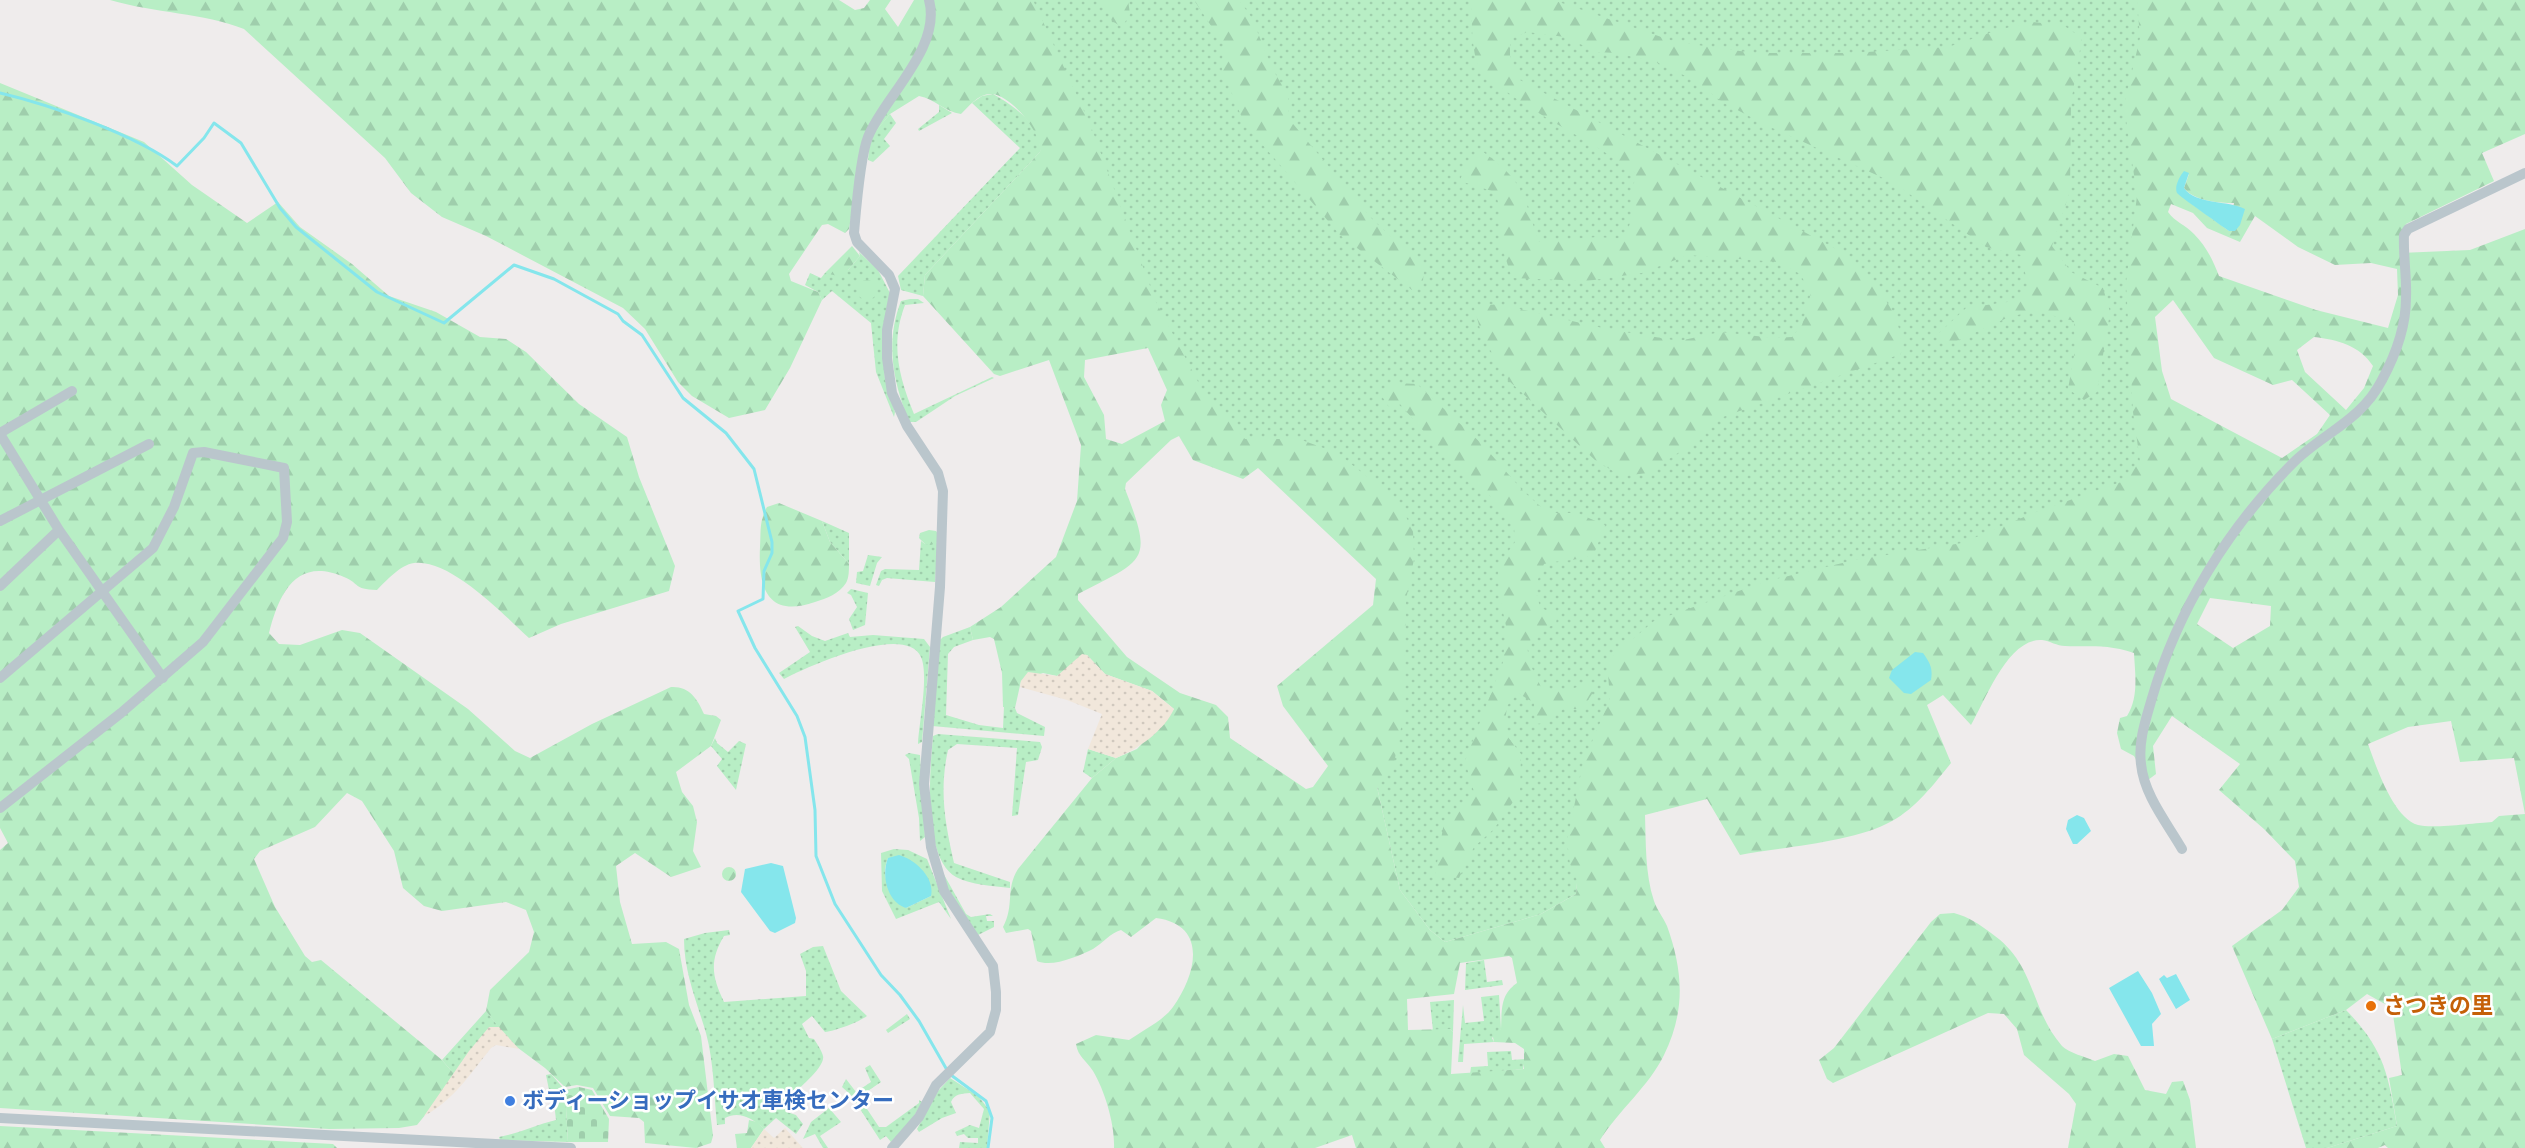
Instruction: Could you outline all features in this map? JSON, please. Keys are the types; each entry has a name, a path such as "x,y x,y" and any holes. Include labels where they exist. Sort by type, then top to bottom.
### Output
{"street":[{"path":"892,1148 912,1128 936,1085 990,1032 996,1010 993,966 983,947 955,911 941,883 931,847 924,784 940,587 943,491 938,473 907,426 892,393 886,358 887,330 894,305 895,289 889,275 857,242 854,233 867,138 878,117 916,60 929,25 932,2"},
{"path":"2182,849 2144,779 2140,747 2163,660 2178,622 2223,550 2268,490 2295,461 2344,426 2364,406 2381,382 2397,346 2403,324 2406,299 2404,235 2408,229 2525,172"},
{"path":"72,391 0,434 59,530 163,678"},
{"path":"0,521 149,444"},
{"path":"0,678 153,549 174,507 194,453 204,452 284,468 287,522 283,538 203,642 163,678 0,808"},
{"path":"0,586 59,530"},
{"path":"0,1118 571,1148"}],"green space":[{"path":"110,0 839,0 855,10 864,8 870,0 891,0 885,9 898,27 914,0 1033,0 1090,124 1156,302 1205,395 1245,439 1299,439 1337,453 1397,500 1413,530 1414,559 1406,600 1403,718 1394,763 1377,787 1400,890 1430,930 1445,942 1541,914 1576,894 1577,880 1570,864 1567,841 1583,763 1610,699 1607,661 1654,621 1767,581 1855,560 1962,543 2036,512 2124,481 2140,461 2133,412 2126,283 2137,196 2124,105 2140,38 2137,0 2525,0 2525,134 2482,153 2494,181 2406,224 2399,241 2400,253 2470,250 2525,229 2525,814 2525,1148 2388,1148 2385,1145 2378,1148 2327,1148 2397,1126 2389,1078 2402,1075 2392,1008 2367,994 2346,1010 2272,1039 2232,946 2282,910 2299,887 2295,861 2264,829 2219,790 2240,764 2172,716 2153,746 2156,774 2148,780 2134,756 2121,749 2117,733 2120,718 2127,716 2133,701 2134,653 2107,647 2062,646 2042,640 2030,642 2009,659 1999,672 1971,725 1943,695 1927,705 1951,763 1909,809 1901,816 1877,828 1839,839 1740,855 1707,799 1645,815 1649,880 1654,901 1667,926 1676,959 1680,990 1679,1006 1676,1022 1664,1055 1650,1077 1600,1140 1605,1148 1356,1148 1352,1135 1315,1148 1114,1148 1113,1129 1105,1098 1097,1079 1080,1055 1076,1044 1096,1035 1129,1040 1164,1016 1173,1007 1188,981 1192,967 1191,941 1184,930 1173,923 1156,918 1131,937 1121,930 1080,955 1058,962 1043,963 1037,961 1031,931 1028,929 1006,933 1003,927 1009,912 1012,884 1018,869 1092,778 1116,758 1137,749 1174,709 1152,691 1105,674 1087,655 1057,676 1043,673 1021,681 1015,708 1003,707 1002,673 994,639 990,637 973,640 970,627 1001,607 1056,557 1077,501 1081,445 1049,360 1000,376 994,374 923,296 925,275 1040,152 1036,135 1017,108 1000,96 987,94 971,104 961,114 919,96 890,114 864,146 849,229 845,233 828,224 822,225 789,274 791,281 818,292 822,300 790,368 765,410 729,418 692,396 678,382 645,329 623,308 486,236 442,217 411,193 385,158 244,29 212,20","holes":["2189,174 2184,188 2194,196 2234,203 2229,231 2189,202 2177,185","2171,204 2193,213 2207,228 2240,242 2255,216 2298,247 2335,265 2371,263 2397,269 2398,295 2388,328 2316,310 2219,276 2202,243 2168,212","2173,300 2214,358 2273,385 2292,380 2330,415 2317,434 2282,458 2171,399 2162,371 2155,317","2314,337 2355,348 2373,366 2364,388 2346,410 2305,372 2297,350","1148,348 1167,390 1161,405 1165,421 1122,444 1106,439 1104,415 1084,377 1085,360","1179,436 1193,460 1243,479 1258,468 1376,579 1373,605 1277,686 1283,706 1328,766 1313,787 1306,789 1230,738 1228,717 1216,705 1180,693 1127,657 1078,600 1078,594 1118,573 1138,556 1141,546 1139,532 1125,489 1126,483 1171,440","2210,598 2271,606 2270,626 2233,648 2197,624","2451,721 2460,762 2514,758 2525,814 2499,816 2492,822 2443,826 2418,825 2409,820 2393,802 2368,744 2408,727","1509,956 1512,958 1517,983 1507,992 1502,1009 1501,1029 1492,1032 1494,1042 1515,1043 1524,1049 1524,1069 1451,1074 1453,1032 1450,1029 1408,1030 1407,999 1454,994 1460,963"]},
{"path":"937,0 2141,0 2148,155 2152,465 2132,483 1587,771 1576,894 1541,914 1445,942 1430,930 1400,890 1377,787 1391,563 1276,443 1228,465 1094,173"},
{"path":"1103,0 1128,0 1130,14 1122,27 1112,21"},
{"path":"1194,0 1239,0 1252,18 1271,66 1288,96 1289,119 1373,220 1424,267 1423,281 1412,290 1340,235 1244,123 1222,69 1223,44"},
{"path":"1471,0 1553,0 1676,42 1754,53 1851,53 1948,47 1998,30 2032,22 2063,25 2082,38 2071,103 2070,191 2052,246 2071,272 2103,288 2110,312 2097,392 2084,400 2068,389 2075,350 2074,321 2035,311 2009,317 1950,344 1937,335 1966,308 2014,301 2029,290 2021,255 1986,247 1892,182 1768,126 1722,102 1696,81 1656,62 1616,53 1597,52 1565,37 1527,32 1510,39 1510,56 1520,80 1851,257 1886,301 1899,327 1901,354 1720,418 1690,445 1648,473 1621,476 1595,460 1508,380 1482,336 1474,307 1498,304 1607,329 1679,341 1720,332 1774,338 1792,337 1802,325 1811,293 1800,274 1778,262 1688,255 1642,273 1587,281 1512,278 1500,241 1501,212 1495,192 1460,181 1465,164 1482,151 1508,172 1521,191 1539,242 1597,237 1625,239 1630,223 1635,173 1603,151 1535,111 1483,75 1475,56"},
{"path":"0,83 144,142 192,185 247,223 278,202 300,227 352,264 389,296 436,312 480,337 506,339 526,352 579,404 627,437 639,477 675,566 669,591 561,624 529,638 476,590 444,570 428,564 409,564 377,590 360,587 344,577 313,571 292,582 284,593 269,633 279,644 300,645 342,630 360,633 468,709 515,751 530,758 592,724 671,687 688,691 704,714 716,716 721,720 711,746 676,772 682,792 693,806 697,822 693,851 701,867 671,877 635,853 616,866 620,902 632,944 666,942 679,949 689,1005 701,1036 713,1136 711,1143 696,1148 645,1143 644,1122 639,1118 610,1116 593,1088 577,1085 565,1087 545,1068 510,1042 486,1011 490,990 529,952 534,932 526,910 506,902 442,911 424,906 403,888 394,851 362,801 347,793 315,827 260,851 254,859 275,907 305,956 312,962 321,960 442,1060 454,1074 417,1125 399,1128 329,1129 0,1108 0,850 8,843 0,828"},
{"path":"993,94 1010,104 1032,125 1040,143 1040,152 925,275 923,296 901,290 898,276 1020,148 972,103 982,96"},
{"path":"939,105 952,113 919,131 918,129 939,112"},
{"path":"890,114 896,123 884,139 890,146 873,162 868,160 870,138"},
{"path":"852,246 860,256 842,277 825,273"},
{"path":"859,252 878,270 891,295 882,345 885,379 895,412 894,417 876,372 871,323 832,291 822,300 818,292 805,285 810,273 821,278 825,273 848,270 860,256"},
{"path":"867,280 874,283 877,290 874,297 867,300 860,297 857,290 860,283"},
{"path":"918,299 924,303 905,305 900,319 897,347 904,387 914,414 994,378 955,396 916,422 910,422 897,386 892,344 896,315 901,301"},
{"path":"1395,383 1417,384 1482,444 1523,491 1548,513 1577,513 1605,525 1594,554 1544,564 1535,587 1540,607 1557,616 1556,624 1536,632 1527,646 1530,664 1541,687 1561,691 1591,684 1592,694 1582,709 1563,709 1547,723 1535,724 1534,703 1518,693 1507,706 1504,732 1521,754 1520,792 1494,829 1474,847 1459,878 1435,875 1444,822 1474,792 1465,761 1503,662 1506,626 1499,593 1498,566 1515,542 1514,526 1487,492 1469,483 1399,403 1389,407 1381,395"},
{"path":"779,503 822,521 830,542 849,564 847,581 836,593 799,606 776,603 769,596 761,576 761,527 767,507"},
{"path":"822,521 849,533 849,564 830,542"},
{"path":"929,530 936,531 939,535 938,542 931,545 925,544 919,538 920,533"},
{"path":"921,541 925,544 938,542 935,582 887,578 882,580 879,586 876,585 881,571 885,569 919,570"},
{"path":"868,555 882,557 877,563 870,586 856,583 857,572 863,571"},
{"path":"851,589 868,593 865,625 853,630 849,619 857,607 851,595 847,593"},
{"path":"798,626 812,636 825,641 848,633 850,637 873,635 924,639 930,647 922,742 918,744 924,687 923,665 921,657 912,647 896,644 877,645 855,650 784,679 779,673 810,652 795,627"},
{"path":"970,627 973,640 954,647 948,654 946,715 979,725 1003,728 1004,706 1015,708 1017,713 1045,727 1044,736 932,726 939,641 943,637"},
{"path":"938,734 1040,742 1042,747 1038,760 1026,762 1018,815 1012,816 1017,748 957,744 948,750 944,779 944,807 954,863 1010,882 1010,888 962,880 945,867 933,833 931,812 933,736"},
{"path":"715,738 717,743 728,752 739,741 746,744 736,790 717,766 722,759 711,746"},
{"path":"1088,749 1116,758 1092,778 1083,772"},
{"path":"909,753 920,755 925,837 920,841 919,818 909,759 905,755"},
{"path":"894,849 908,850 927,859 951,919 939,902 896,919 882,891 881,853","holes":["888,858 931,896 906,908 888,886 885,873"]},
{"path":"729,867 734,869 736,874 734,879 729,881 724,879 722,874 724,869"},
{"path":"942,871 966,914 971,917 990,914 993,916 986,916 987,921 994,921 994,927 978,935 946,886"},
{"path":"1954,913 1987,930 2006,945 2025,973 2043,1017 2062,1046 2073,1053 2095,1061 2114,1054 2128,1056 2145,1090 2166,1094 2172,1082 2183,1081 2190,1100 2196,1148 2068,1148 2076,1104 2069,1094 2024,1055 2017,1029 2004,1014 1988,1013 1833,1083 1827,1079 1819,1060 1834,1048 1931,922 1940,914"},
{"path":"729,930 730,935 724,936 714,961 715,977 724,1002 806,996 806,971 800,954 813,947 823,946 841,991 867,1016 847,1026 825,1032 812,1016 802,1024 809,1038 814,1039 821,1050 823,1061 815,1073 787,1099 787,1112 796,1115 803,1124 796,1134 776,1118 764,1129 756,1122 741,1115 725,1118 725,1124 717,1125 709,1044 689,976 684,939"},
{"path":"1484,960 1487,982 1502,980 1503,985 1465,990 1466,963"},
{"path":"1499,995 1501,1029 1492,1038 1494,1042 1464,1044 1463,1062 1458,1062 1463,1005 1465,1023 1484,1021 1481,997"},
{"path":"1454,1000 1453,1032 1450,1029 1433,1031 1430,1002"},
{"path":"2346,1010 2369,1037 2382,1063 2391,1091 2397,1126 2327,1148 2306,1148 2272,1039"},
{"path":"486,1011 499,1027 489,1028 454,1074 442,1060"},
{"path":"907,1014 910,1019 888,1033 886,1030"},
{"path":"1511,1051 1512,1060 1525,1059 1523,1069 1470,1074 1471,1067 1488,1066 1487,1052"},
{"path":"870,1065 881,1082 859,1097 879,1127 886,1127 919,1103 919,1100 922,1102 913,1118 891,1142 886,1136 880,1140 851,1095 842,1087 846,1079 856,1092 871,1082 865,1068"},
{"path":"551,1074 565,1090 568,1142 500,1140 499,1137 556,1120 553,1094 549,1090 546,1075"},
{"path":"950,1078 978,1096 990,1111 987,1148 959,1148 960,1142 978,1143 978,1138 968,1138 964,1134 957,1136 955,1132 970,1125 979,1128 984,1109 970,1093 959,1094 953,1099 951,1102 956,1113 942,1118 919,1132 917,1129 938,1091"},
{"path":"579,1087 592,1090 609,1119 608,1142 568,1142 565,1090"},
{"path":"829,1108 841,1122 820,1136 828,1148 823,1148 815,1134 803,1139 811,1122"},
{"path":"749,1120 757,1122 764,1129 751,1148 737,1148 735,1134 747,1133"},
{"path":"0,1126 333,1144 337,1148 0,1148"}],"sand":[{"path":"1082,654 1087,655 1105,674 1152,691 1174,709 1164,725 1150,738 1116,758 1088,749 1102,714 1067,700 1020,687 1021,681 1028,672 1057,676"},
{"path":"489,1027 499,1027 519,1049 496,1045 491,1048 453,1094 424,1116 469,1051"},
{"path":"785,1128 803,1148 751,1148 764,1129 774,1138"}],"water":[{"path":"2184,171 2189,173 2184,188 2189,193 2204,200 2245,209 2240,225 2235,231 2229,231 2177,193 2177,184"},
{"path":"1915,652 1923,653 1927,660 1931,669 1931,680 1911,694 1904,693 1889,678 1892,670"},
{"path":"2077,815 2084,818 2091,831 2077,844 2073,844 2066,829 2068,820"},
{"path":"899,855 918,865 927,876 931,889 931,896 906,908 894,900 886,880 888,858"},
{"path":"771,863 783,866 796,918 795,923 775,933 770,931 741,892 745,869"},
{"path":"2138,971 2152,993 2161,1014 2152,1024 2154,1046 2141,1046 2109,988"},
{"path":"2176,974 2190,1000 2176,1009 2159,979 2164,975 2167,978"}],"waterway":[{"path":"0,93 92,122 139,143 177,166 204,138 214,123 241,143 280,208 296,227 377,292 444,323 514,265 554,279 618,314 623,321 642,335 683,398 726,433 754,469 772,542 772,553 764,571 763,599 738,611 755,648 797,716 805,737 815,810 816,856 835,904 881,975 900,995 919,1021 947,1070"},
{"path":"951,1075 986,1101 992,1118 988,1148"}],"place":[{"name":"さつきの里","path":"2371,1006"},
{"name":"ボディーショップイサオ車検センター","path":"510,1101"}]}
